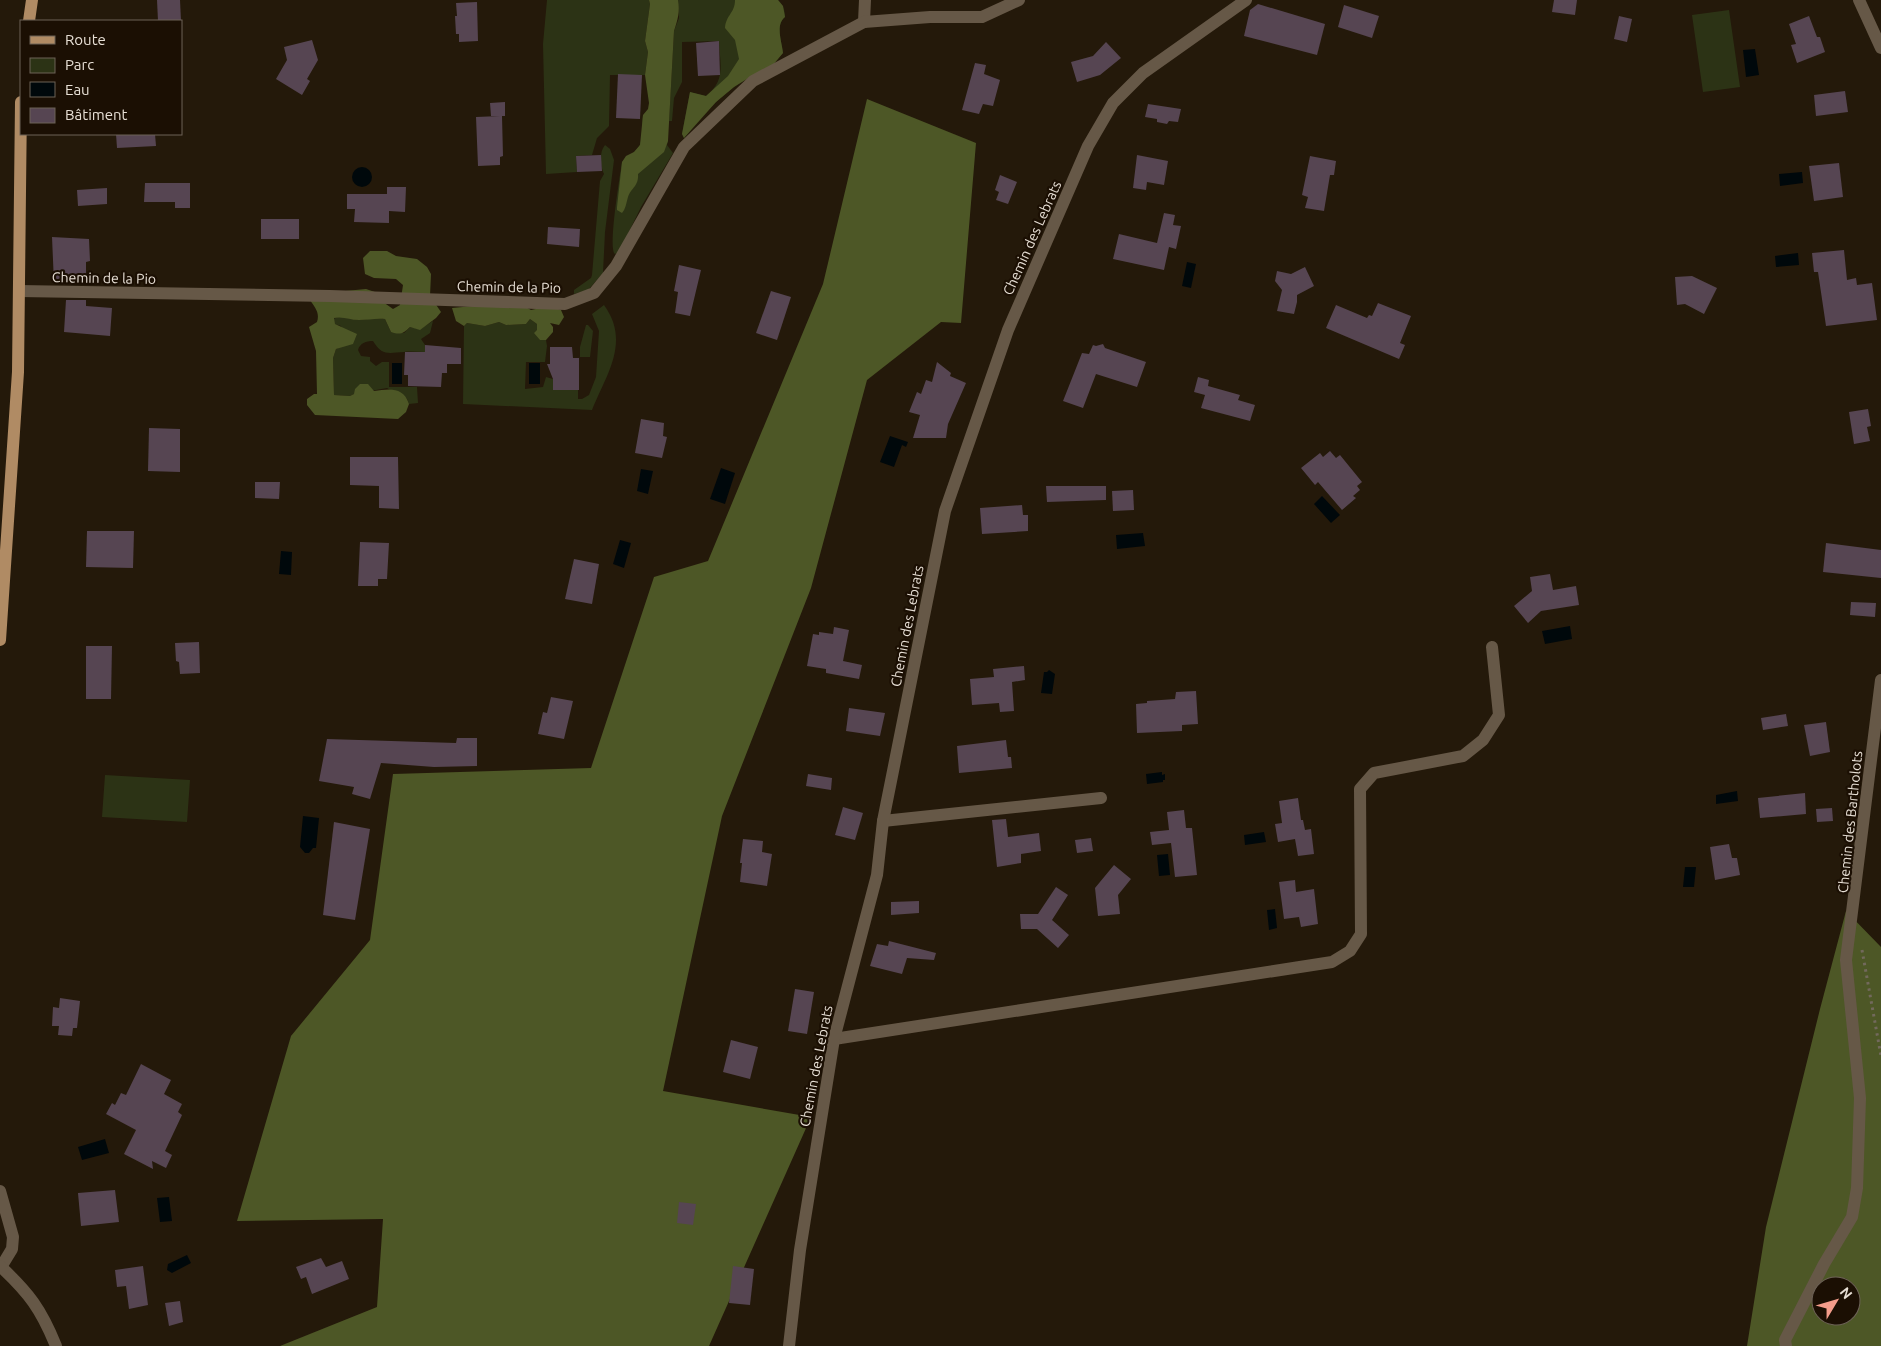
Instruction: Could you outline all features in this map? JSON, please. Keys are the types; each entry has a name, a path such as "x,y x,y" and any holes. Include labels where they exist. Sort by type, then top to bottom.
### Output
{"main road":[{"path":"29,20 32,0"},
{"path":"0,640 15,428 20,292 21,135"}],"street":[{"path":"864,22 865,0"},
{"name":"Chemin de la Pio","path":"20,292 330,296 565,304 594,293 616,266 684,147 753,81 864,22 930,17 982,17 1019,0"},
{"name":"Chemin des Lebrats","path":"789,1346 800,1250 834,1039 877,875 883,821 945,511 1008,330 1088,146 1113,103 1143,73 1246,0"},
{"path":"1859,0 1881,48"},
{"path":"834,1039 1332,962 1350,951 1360,934 1360,789 1374,773 1463,756 1483,740 1499,715 1492,647"},
{"name":"Chemin des Bartholots","path":"1786,1346 1785,1340 1815,1281 1852,1217 1857,1188 1860,1098 1846,960 1881,680"},
{"path":"883,821 1101,798"},
{"path":"0,1191 13,1238 12,1249 0,1267 17,1282 34,1302 56,1346"}],"path":[{"path":"1861,943 1881,1056"}],"green space":[{"path":"547,0 649,0 650,4 645,41 648,52 645,75 610,75 609,126 597,138 592,155 576,156 577,172 546,174 543,44"},
{"path":"649,0 678,0 679,8 674,31 668,141 664,152 638,174 636,184 629,194 622,213 617,210 617,207 622,162 626,156 634,152 640,145 643,115 648,109 649,103 645,75 648,52 645,41"},
{"path":"678,0 778,0 785,14 780,24 783,53 760,72 740,83 720,98 684,138 682,134 690,92 706,96 717,84 721,65 719,41 682,42 682,82 674,98 672,121 669,121 674,31 679,18"},
{"path":"735,0 778,0 783,6 785,17 780,24 783,53 768,71 750,77 716,102 684,138 682,134 690,92 706,96 728,76 739,59 735,40 725,28 734,8"},
{"path":"1729,10 1740,87 1703,92 1692,15"},
{"path":"867,99 976,143 961,323 941,322 867,380 811,588 722,816 663,1091 811,1117 709,1346 280,1346 377,1307 383,1219 237,1221 291,1036 370,940 393,774 591,768 654,577 708,561 823,284"},
{"path":"643,115 668,141 667,145 673,153 641,207 619,252 615,254 613,239 622,162 640,145"},
{"path":"605,145 610,149 614,160 605,232 603,273 588,290 574,294 574,290 591,278 592,275 600,181 604,174 601,155"},
{"path":"370,251 387,251 396,256 417,259 427,267 431,274 430,296 441,312 420,330 410,327 399,334 391,332 385,319 359,320 334,318 335,324 357,334 353,344 336,349 333,358 334,395 350,396 354,394 355,389 360,384 368,384 374,391 390,389 399,391 409,404 406,412 398,419 315,415 307,405 307,399 317,394 316,351 309,327 317,322 318,315 310,300 345,291 366,289 375,292 383,302 393,309 400,305 403,285 396,279 374,278 365,274 363,258"},
{"path":"604,305 612,319 616,345 609,371 592,410 463,404 464,326 467,323 485,326 499,322 506,325 526,324 530,319 537,324 540,340 546,340 547,346 545,362 526,362 525,389 543,387 546,377 553,379 553,390 578,390 578,399 589,395 596,377 599,331 592,314"},
{"path":"524,306 531,310 549,306 561,310 564,317 559,325 550,323 553,327 553,332 546,340 540,340 534,333 537,330 537,324 530,319 526,324 506,325 499,322 485,326 467,323 464,326 456,321 452,308"},
{"path":"341,316 358,320 385,319 391,332 404,333 410,327 420,329 433,321 430,333 421,339 425,345 425,352 386,352 379,349 373,341 364,343 358,350 361,356 370,357 370,361 376,366 382,362 389,362 389,387 417,387 418,403 409,404 407,399 387,388 350,396 334,395 333,358 336,349 343,346 341,326 334,324 333,319"},
{"path":"586,325 593,331 590,357 580,357 580,347"},
{"path":"105,775 190,780 187,822 102,817"},
{"path":"1846,911 1881,947 1881,1346 1747,1346 1766,1227"}],"water":[{"path":"1755,49 1759,75 1746,77 1743,50"},
{"path":"362,167 369,170 372,177 369,184 362,187 355,184 352,177 355,170"},
{"path":"1802,172 1803,183 1780,186 1779,174"},
{"path":"1798,253 1799,265 1776,267 1775,256"},
{"path":"1187,262 1196,264 1191,288 1182,286"},
{"path":"392,363 402,363 402,384 392,384"},
{"path":"529,363 540,363 540,384 529,384"},
{"path":"890,436 908,442 906,447 902,445 894,467 880,462"},
{"path":"721,468 735,473 725,504 710,499"},
{"path":"641,469 653,471 648,494 637,491"},
{"path":"1322,496 1340,515 1331,523 1314,504"},
{"path":"1143,533 1145,546 1117,549 1116,535"},
{"path":"620,540 631,543 624,568 613,564"},
{"path":"281,551 292,552 291,575 279,574"},
{"path":"1570,626 1572,639 1545,644 1542,631"},
{"path":"1049,670 1055,674 1052,694 1041,693 1044,672"},
{"path":"1162,772 1162,775 1165,774 1163,782 1147,784 1146,774"},
{"path":"1737,791 1738,801 1716,804 1716,795"},
{"path":"303,816 319,818 316,848 313,848 309,853 305,853 300,847"},
{"path":"1264,832 1266,842 1245,845 1244,835"},
{"path":"1168,854 1170,875 1159,876 1157,855"},
{"path":"1685,867 1696,867 1694,887 1683,887"},
{"path":"1275,909 1277,928 1269,930 1267,910"},
{"path":"105,1139 109,1153 82,1160 78,1147"},
{"path":"169,1197 172,1221 160,1222 157,1198"},
{"path":"187,1255 191,1263 172,1273 167,1270 168,1264"}],"building":[{"path":"157,0 180,0 181,20 158,20"},
{"path":"1554,0 1577,0 1575,15 1552,12"},
{"path":"477,2 478,41 459,42 459,34 456,34 456,3"},
{"path":"1258,4 1325,24 1317,55 1244,36 1250,10"},
{"path":"1344,5 1379,16 1372,38 1338,27"},
{"path":"1619,16 1632,19 1627,42 1614,39"},
{"path":"1809,16 1817,37 1820,37 1825,52 1797,63 1791,45 1796,44 1789,24"},
{"path":"312,40 318,60 307,79 310,81 302,95 276,79 287,60 284,47"},
{"path":"719,41 720,75 698,76 696,43"},
{"path":"1106,42 1121,58 1100,75 1077,82 1071,62 1093,56"},
{"path":"975,63 986,65 984,74 1000,80 993,106 983,104 979,114 962,110"},
{"path":"618,74 642,75 640,119 616,118"},
{"path":"1845,91 1848,112 1816,116 1814,95"},
{"path":"505,102 505,116 502,116 503,156 500,157 500,165 478,166 476,117 500,116 491,116 490,103"},
{"path":"1148,104 1181,109 1178,122 1169,121 1167,124 1157,122 1157,119 1145,117"},
{"path":"116,135 155,135 156,146 117,148"},
{"path":"601,155 602,171 577,172 576,156"},
{"path":"1137,155 1168,161 1164,185 1147,182 1146,190 1133,188"},
{"path":"1310,156 1336,161 1334,175 1330,175 1324,211 1305,208 1308,197 1302,195"},
{"path":"1839,163 1843,197 1814,201 1809,166"},
{"path":"1000,175 1017,182 1008,204 996,200 999,192 995,190"},
{"path":"145,183 190,183 190,208 175,208 175,202 144,202"},
{"path":"387,187 406,187 405,212 389,211 389,223 354,222 355,209 347,209 347,194 387,194"},
{"path":"107,188 107,204 78,206 77,190"},
{"path":"1164,213 1175,215 1173,225 1181,226 1176,249 1169,247 1164,270 1113,259 1119,234 1157,243"},
{"path":"261,219 299,219 299,239 261,239"},
{"path":"548,227 580,229 579,247 547,244"},
{"path":"52,237 89,239 90,261 86,262 86,284 54,283"},
{"path":"1844,250 1847,280 1856,278 1857,285 1872,283 1877,320 1826,326 1818,272 1814,272 1812,253"},
{"path":"679,265 701,270 690,316 675,313 678,292 674,291"},
{"path":"1305,267 1314,286 1297,295 1294,314 1277,311 1282,290 1275,281 1277,271 1291,274"},
{"path":"1692,276 1717,288 1704,314 1685,304 1677,305 1675,277"},
{"path":"771,291 791,297 777,340 756,333"},
{"path":"66,300 86,300 86,306 112,308 110,336 64,332"},
{"path":"1378,303 1411,316 1400,343 1405,345 1399,359 1326,328 1336,305 1367,318 1369,315 1372,316"},
{"path":"1103,344 1105,348 1146,362 1137,387 1096,374 1083,408 1063,401 1082,353 1089,354 1093,345"},
{"path":"425,345 461,348 461,364 447,364 447,373 442,373 441,387 408,386 408,375 404,375 405,352 425,352"},
{"path":"550,347 572,347 573,358 579,358 579,390 553,390 553,379 547,364 550,364"},
{"path":"937,362 951,373 950,376 966,383 948,424 946,438 913,438 920,415 909,412 917,392 921,394 926,380 932,382"},
{"path":"1198,377 1209,380 1208,386 1240,395 1238,400 1255,405 1250,421 1201,408 1205,395 1194,392"},
{"path":"1868,409 1871,426 1867,427 1870,441 1854,444 1849,412"},
{"path":"641,419 664,423 663,436 667,437 662,458 635,453"},
{"path":"149,428 180,429 180,472 148,471"},
{"path":"1330,451 1336,458 1340,455 1362,482 1357,486 1360,490 1353,496 1356,498 1342,510 1318,482 1315,485 1301,468 1320,453 1323,457"},
{"path":"350,457 398,457 399,509 379,508 379,486 350,485"},
{"path":"255,482 280,482 279,499 255,498"},
{"path":"1046,486 1106,486 1106,500 1047,502"},
{"path":"1133,490 1134,510 1113,511 1112,491"},
{"path":"1022,505 1023,515 1028,515 1028,531 982,534 980,508"},
{"path":"87,531 134,531 133,568 86,567"},
{"path":"360,542 389,543 387,579 378,579 378,586 358,586"},
{"path":"1826,543 1881,550 1881,578 1823,572"},
{"path":"574,559 599,564 592,604 565,599"},
{"path":"1550,574 1553,590 1576,586 1579,605 1541,611 1528,623 1514,606 1532,591 1530,577"},
{"path":"1851,602 1876,603 1875,617 1850,615"},
{"path":"834,627 849,630 843,661 862,665 859,679 826,673 826,669 807,666 813,634 819,635 819,632 833,634"},
{"path":"199,642 200,673 180,674 179,662 176,661 175,643"},
{"path":"86,646 112,646 111,699 86,699"},
{"path":"1024,666 1025,680 1012,682 1014,711 1000,712 999,703 972,705 970,679 994,677 993,669"},
{"path":"1196,691 1198,724 1182,725 1182,731 1137,733 1136,704 1147,703 1147,701 1175,699 1176,692"},
{"path":"551,697 573,701 564,739 538,734 543,712 547,713"},
{"path":"849,708 885,713 880,736 846,731"},
{"path":"1786,714 1788,726 1763,730 1761,718"},
{"path":"1826,722 1830,752 1810,756 1804,725"},
{"path":"457,738 477,738 477,766 434,767 381,763 370,799 352,794 354,787 319,781 327,739 456,743"},
{"path":"1006,740 1008,757 1011,757 1012,768 959,773 957,746"},
{"path":"808,774 832,778 831,790 806,786"},
{"path":"1805,793 1806,814 1760,818 1758,798"},
{"path":"1298,798 1301,820 1303,820 1305,830 1311,829 1314,854 1298,856 1295,839 1278,842 1275,824 1282,823 1279,801"},
{"path":"843,807 863,813 855,840 835,835"},
{"path":"1832,808 1833,821 1817,822 1816,809"},
{"path":"1184,810 1186,828 1192,828 1197,875 1175,877 1171,843 1152,845 1150,832 1169,830 1167,812"},
{"path":"1006,819 1008,837 1039,833 1041,851 1021,854 1021,863 997,867 992,820"},
{"path":"334,822 370,829 355,920 323,915"},
{"path":"1091,838 1093,851 1077,853 1075,840"},
{"path":"743,839 763,841 762,852 772,854 767,886 740,882"},
{"path":"1729,844 1732,858 1737,858 1740,875 1715,880 1710,847"},
{"path":"1114,865 1131,879 1118,895 1120,914 1098,916 1095,888"},
{"path":"1295,880 1296,892 1314,889 1318,924 1301,927 1299,917 1284,919 1279,882"},
{"path":"1056,887 1068,895 1052,920 1069,935 1058,948 1037,929 1021,929 1020,914 1038,914"},
{"path":"919,901 919,913 891,915 891,902"},
{"path":"889,941 936,953 934,960 907,958 902,974 870,966 877,944 888,946"},
{"path":"795,989 814,992 807,1034 788,1031"},
{"path":"60,998 80,1001 77,1028 73,1028 72,1036 58,1035 59,1026 52,1026 53,1007 59,1008"},
{"path":"731,1040 758,1047 750,1079 723,1072"},
{"path":"141,1064 171,1080 164,1094 182,1104 178,1112 182,1115 165,1151 172,1155 166,1168 152,1161 153,1169 124,1154 136,1130 106,1114 112,1103 115,1105 121,1093 126,1095"},
{"path":"115,1190 119,1222 81,1226 78,1193"},
{"path":"679,1202 696,1204 693,1225 677,1223"},
{"path":"321,1258 326,1267 342,1261 349,1279 312,1294 306,1277 301,1279 296,1267"},
{"path":"143,1266 148,1305 129,1309 126,1286 117,1287 115,1270"},
{"path":"733,1266 754,1269 750,1305 729,1303"},
{"path":"180,1301 183,1322 169,1326 165,1303"}]}
